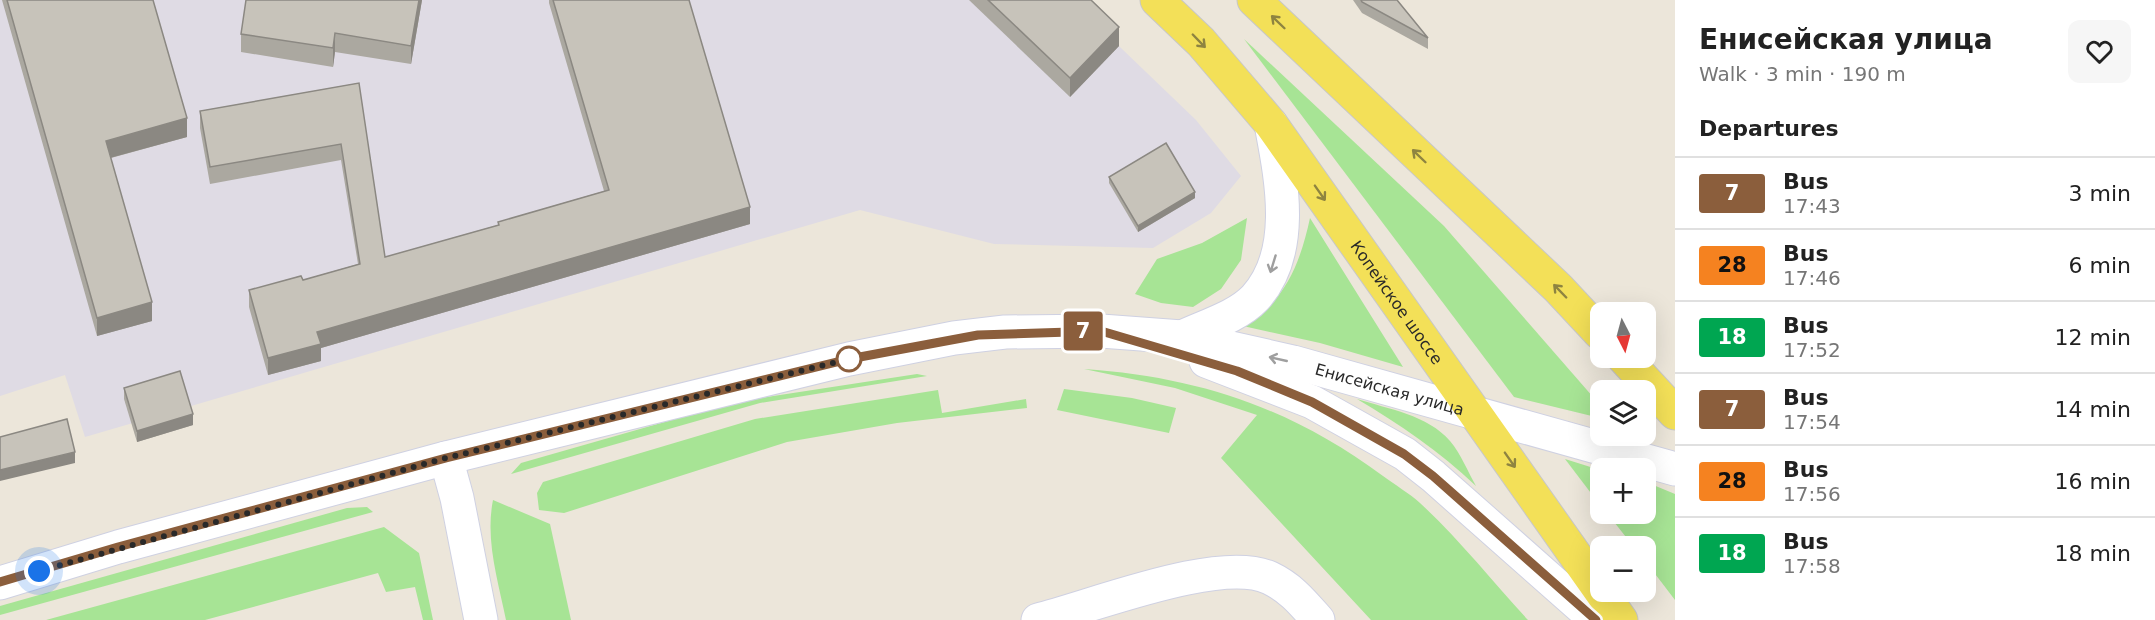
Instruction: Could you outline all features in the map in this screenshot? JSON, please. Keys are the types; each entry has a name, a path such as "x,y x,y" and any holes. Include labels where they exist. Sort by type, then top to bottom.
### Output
{"main road":[{"name":"Копейское шоссе","path":"1157,0 1201,42 1271,124 1621,620"},
{"path":"1254,0 1558,288 1590,322"},
{"path":"1633,368 1675,413"}],"street":[{"path":"1182,337 1233,313 1255,298 1271,272 1280,240 1282,184 1271,124"},
{"name":"Енисейская улица","path":"1101,331 1237,371 1312,402 1404,454 1433,476 1596,620"},
{"name":"Енисейская улица","path":"0,582 118,547 446,458 849,359 954,338 1005,332 1101,331 1182,337 1293,362 1675,469"},
{"path":"446,458 457,498 481,620"},
{"path":"1038,620 1191,576 1227,572 1268,577 1291,590 1318,620"}],"shaded area":[{"path":"0,0 1071,0 1196,120 1241,176 1211,213 1153,248 994,244 860,210 85,437 65,375 0,396"}],"green space":[{"path":"1244,39 1444,226 1590,394 1590,416 1514,397"},
{"path":"1247,218 1241,260 1221,289 1193,307 1161,303 1135,294 1157,259 1202,243"},
{"path":"1310,218 1403,367 1320,343 1243,326 1258,316 1280,293 1301,251"},
{"path":"1084,369 1126,373 1205,388 1278,414 1314,432 1348,452 1420,503 1528,620 1371,620 1221,458 1257,415 1175,388"},
{"path":"917,374 927,376 760,403 511,474 521,463 710,409 760,398"},
{"path":"1064,389 1132,398 1176,408 1169,433 1057,410"},
{"path":"938,390 942,413 1026,399 1027,408 897,423 787,442 564,513 539,510 537,493 543,482 755,419"},
{"path":"1357,399 1407,414 1441,432 1458,452 1476,486 1419,439"},
{"path":"1565,459 1590,467 1590,492"},
{"path":"1656,486 1675,494 1675,600 1656,575 1656,536 1625,536 1616,524 1656,524"},
{"path":"493,500 550,524 571,620 506,620 491,545"},
{"path":"367,507 373,512 0,615 0,606 347,508"},
{"path":"384,527 419,553 433,620 423,620 415,587 386,592 378,573 205,620 46,620"}],"building":[{"path":"7,0 153,0 187,118 106,141 152,302 97,318"},
{"path":"246,0 419,0 411,46 335,33 333,48 241,34"},
{"path":"553,0 689,0 750,207 317,332 321,344 268,358 249,290 301,276 303,280 360,264 341,144 210,167 200,111 359,83 385,257 499,225 498,222 609,190"},
{"path":"988,0 1091,0 1119,27 1070,78"},
{"path":"1361,0 1397,0 1428,38 1362,2"},
{"path":"1166,143 1195,192 1138,226 1109,177"},
{"path":"180,371 193,414 137,431 124,388"},
{"path":"67,419 75,452 0,470 0,437"}],"bus line":[{"name":"7","path":"0,582 118,547 446,458 849,359 978,335 1005,332 1101,331 1237,371 1312,402 1404,454 1433,476 1596,620"}],"route":[{"path":"39,571 118,547 446,458 849,359"}]}
